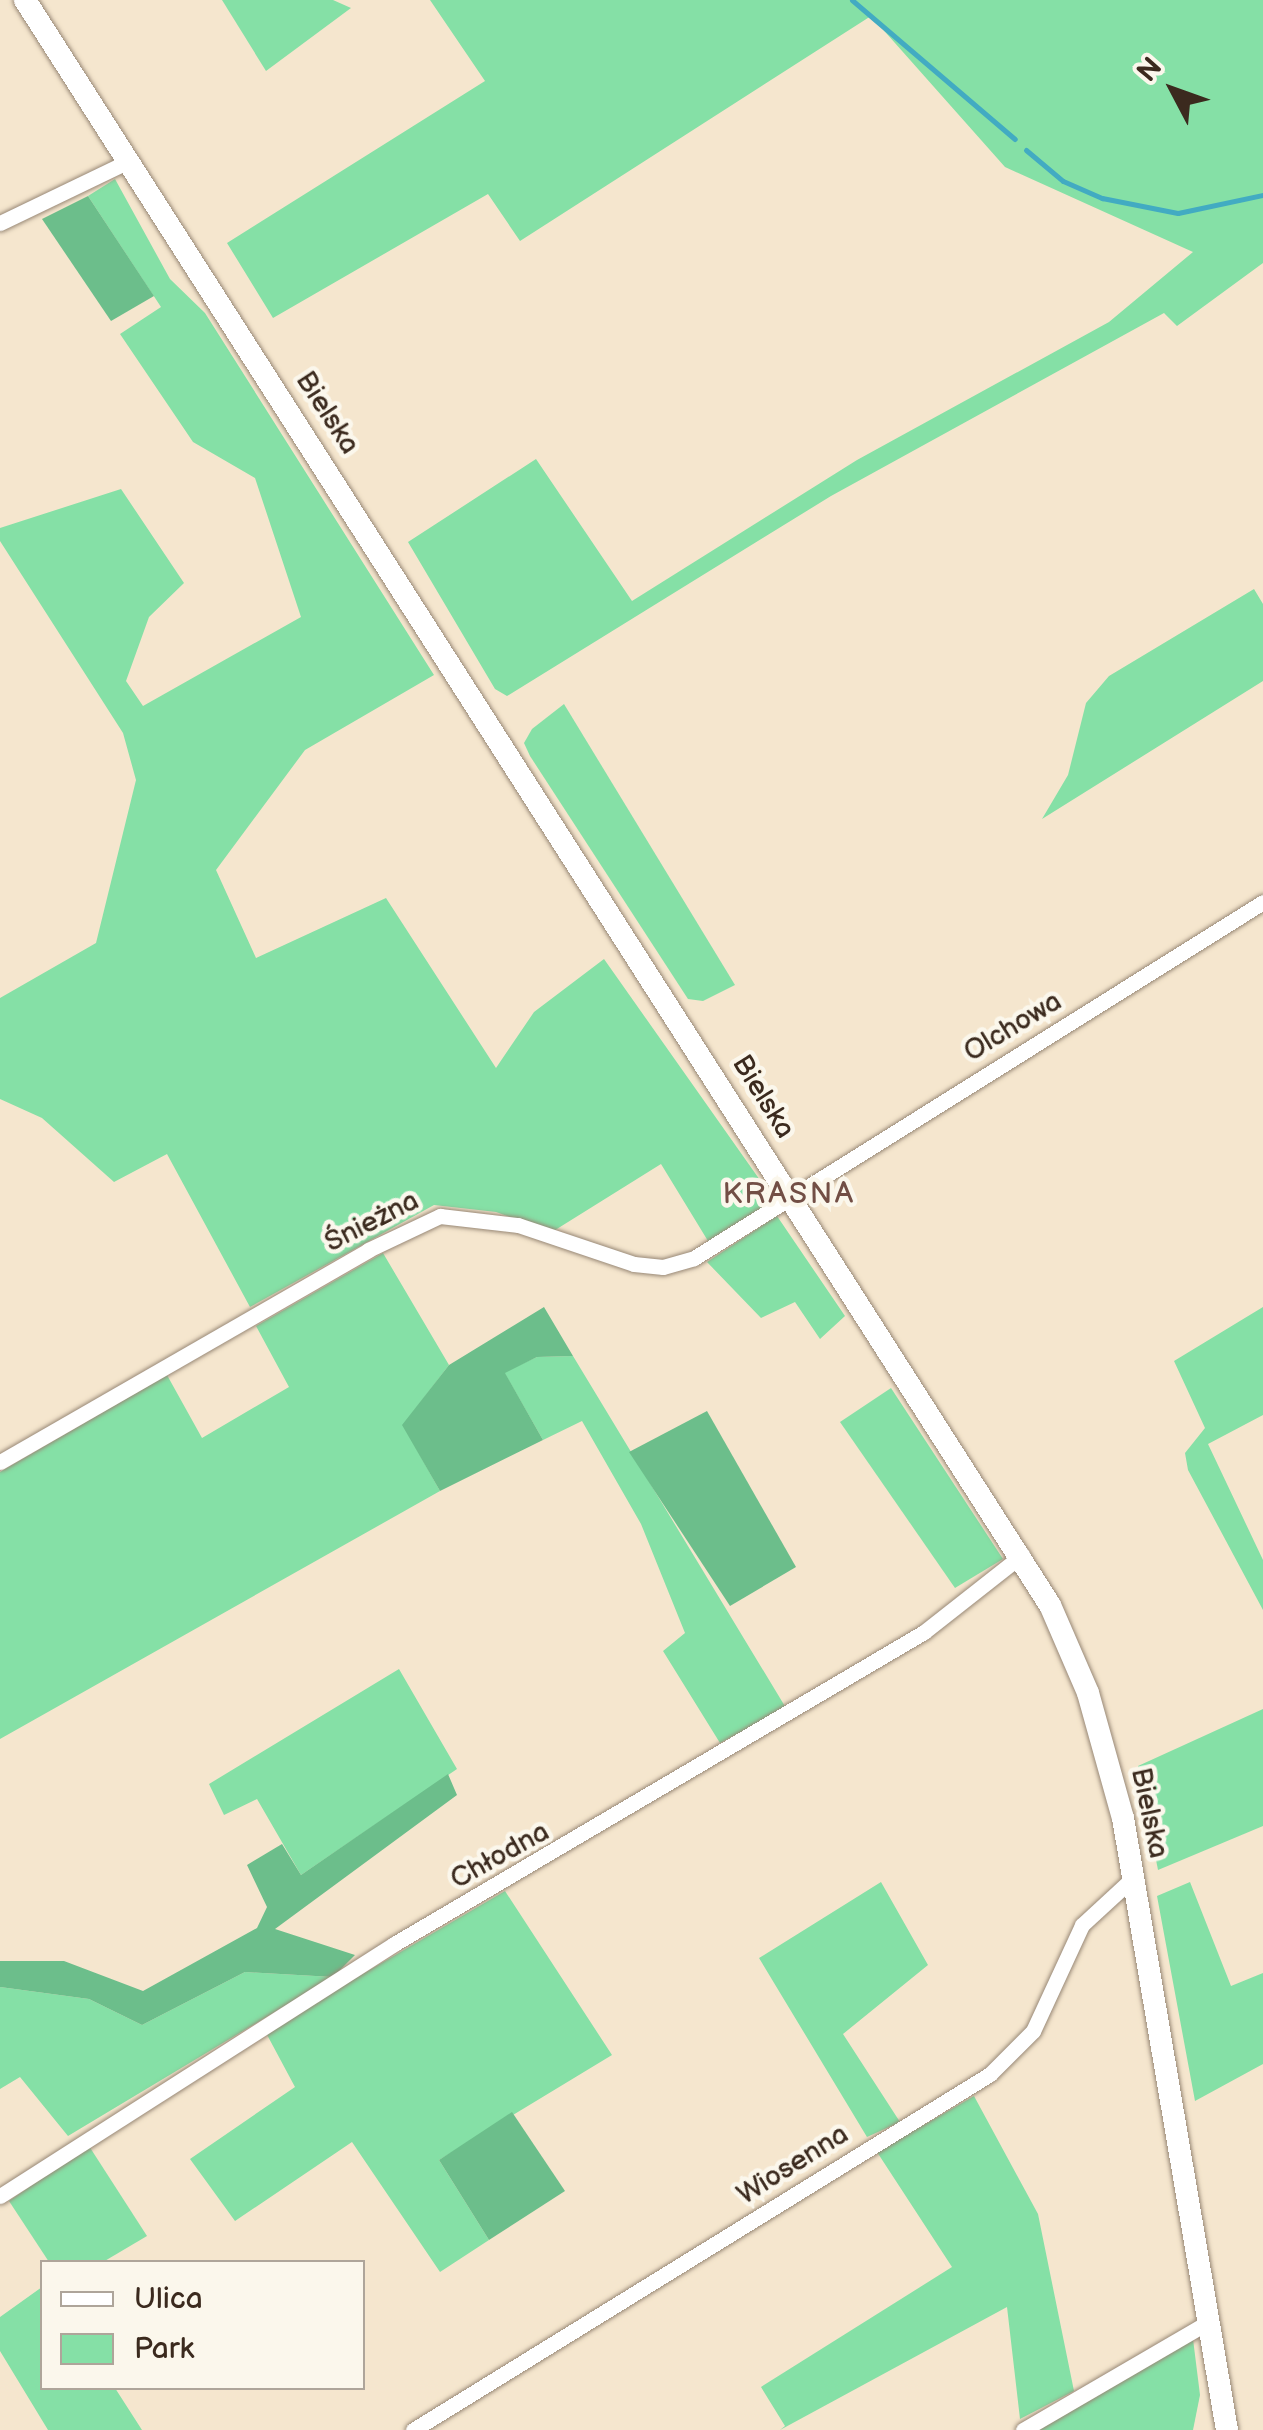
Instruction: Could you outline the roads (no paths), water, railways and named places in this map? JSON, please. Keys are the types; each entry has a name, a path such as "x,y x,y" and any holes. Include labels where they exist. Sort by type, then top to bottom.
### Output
{"street":[{"name":"Bielska","path":"24,0 1022,1556 1088,1693 1132,1878 1227,2430"},
{"path":"0,224 128,161"},
{"name":"Olchowa","path":"790,1197 1263,902"},
{"name":"Śnieżna","path":"0,1462 368,1250 440,1216 518,1225 590,1254 663,1267 694,1258 790,1197"},
{"name":"Chłodna","path":"0,2196 394,1944 924,1632 1022,1556"},
{"name":"Wiosenna","path":"414,2430 990,2074 1034,2030 1082,1925 1132,1878"},
{"path":"1023,2430 1208,2323"}],"waterway":[{"path":"852,0 1015,139"},
{"path":"1026,150 1063,181 1102,198 1178,213 1263,195"}],"district":[{"name":"KRASNA","path":"789,1194"}]}
